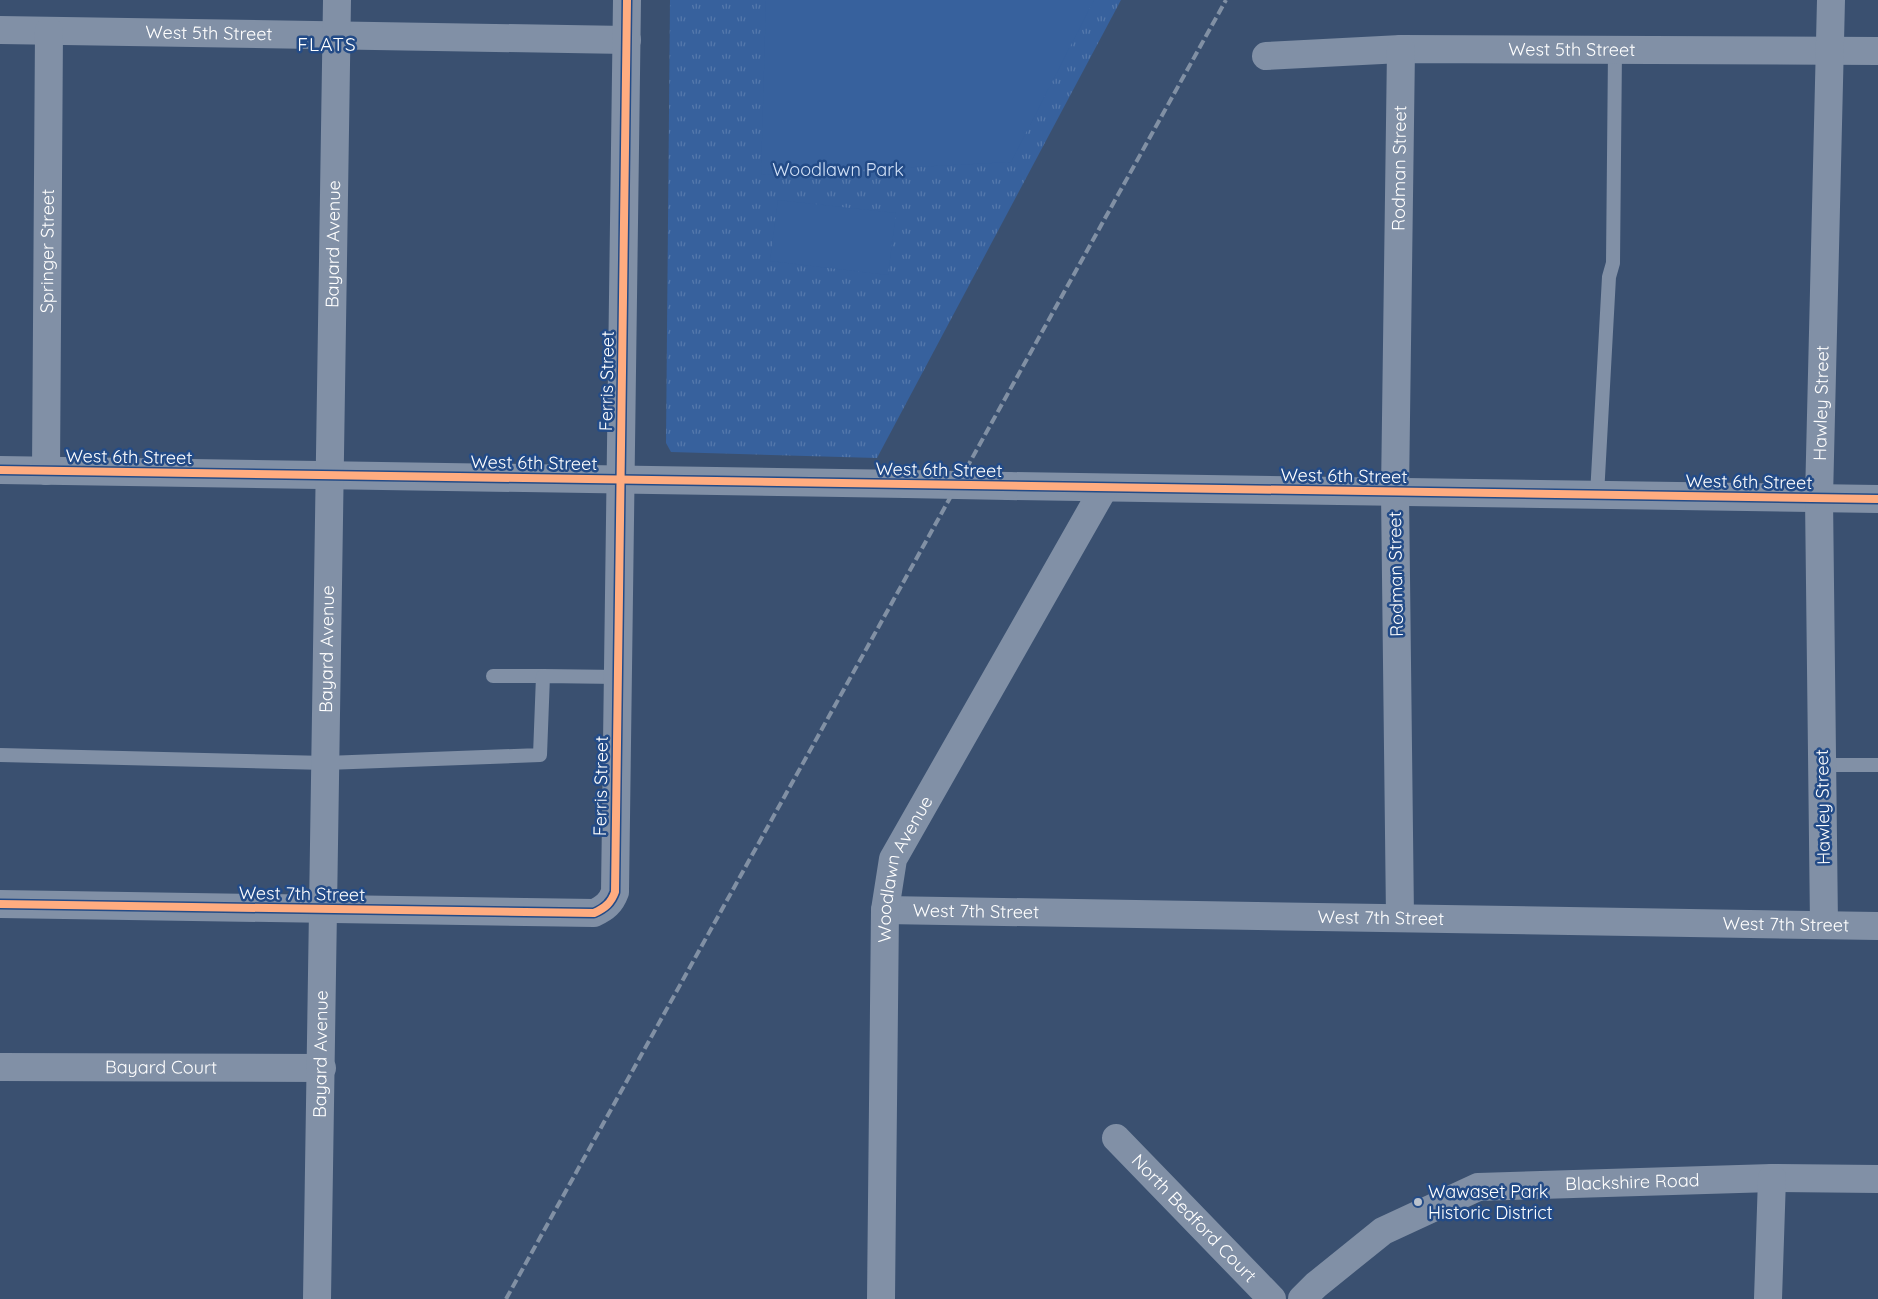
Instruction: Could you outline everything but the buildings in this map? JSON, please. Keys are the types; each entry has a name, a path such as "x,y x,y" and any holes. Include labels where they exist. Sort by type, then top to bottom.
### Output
{"street":[{"name":"Bayard Avenue","path":"317,1299 337,0"},
{"name":"Ferris Street","path":"604,909 612,900 615,892 628,0"},
{"name":"Hawley Street","path":"1824,925 1819,498 1831,0"},
{"name":"West 5th Street","path":"0,30 627,40"},
{"name":"Springer Street","path":"46,471 49,31"},
{"name":"West 5th Street","path":"1266,56 1401,49 1878,51"},
{"name":"Rodman Street","path":"1400,918 1395,492 1401,49"},
{"name":"West 6th Street","path":"0,470 1878,499"},
{"name":"Woodlawn Avenue","path":"881,1299 885,910 893,859 1104,488"},
{"name":"West 7th Street","path":"0,904 584,913 594,913 604,909"},
{"name":"West 7th Street","path":"885,910 1878,926"},
{"name":"Bayard Court","path":"0,1067 322,1068"},
{"name":"North Bedford Court","path":"1116,1138 1272,1299"},
{"name":"Blackshire Road","path":"1302,1299 1316,1285 1383,1232 1478,1187 1772,1178 1878,1179"},
{"path":"1768,1299 1772,1178"}],"lane":[{"path":"1597,495 1609,277 1613,263 1615,50"},
{"path":"493,676 618,677"},
{"path":"0,755 326,763 540,755 543,676"},
{"path":"1822,765 1878,765"}],"green space":[{"name":"Woodlawn Park","path":"670,0 1121,0 877,458 671,452 666,443"},
{"path":"766,0 1094,0 1011,162 761,175"},
{"path":"778,200 896,213 888,275 770,261"}],"railway":[{"path":"506,1299 1226,0"}],"cycle path":[{"path":"0,904 594,913 612,899 615,892 627,0"},
{"path":"0,470 1878,499"}],"place":[{"name":"Wawaset Park Historic District","path":"1418,1202"}],"district":[{"name":"FLATS","path":"327,44"}]}
